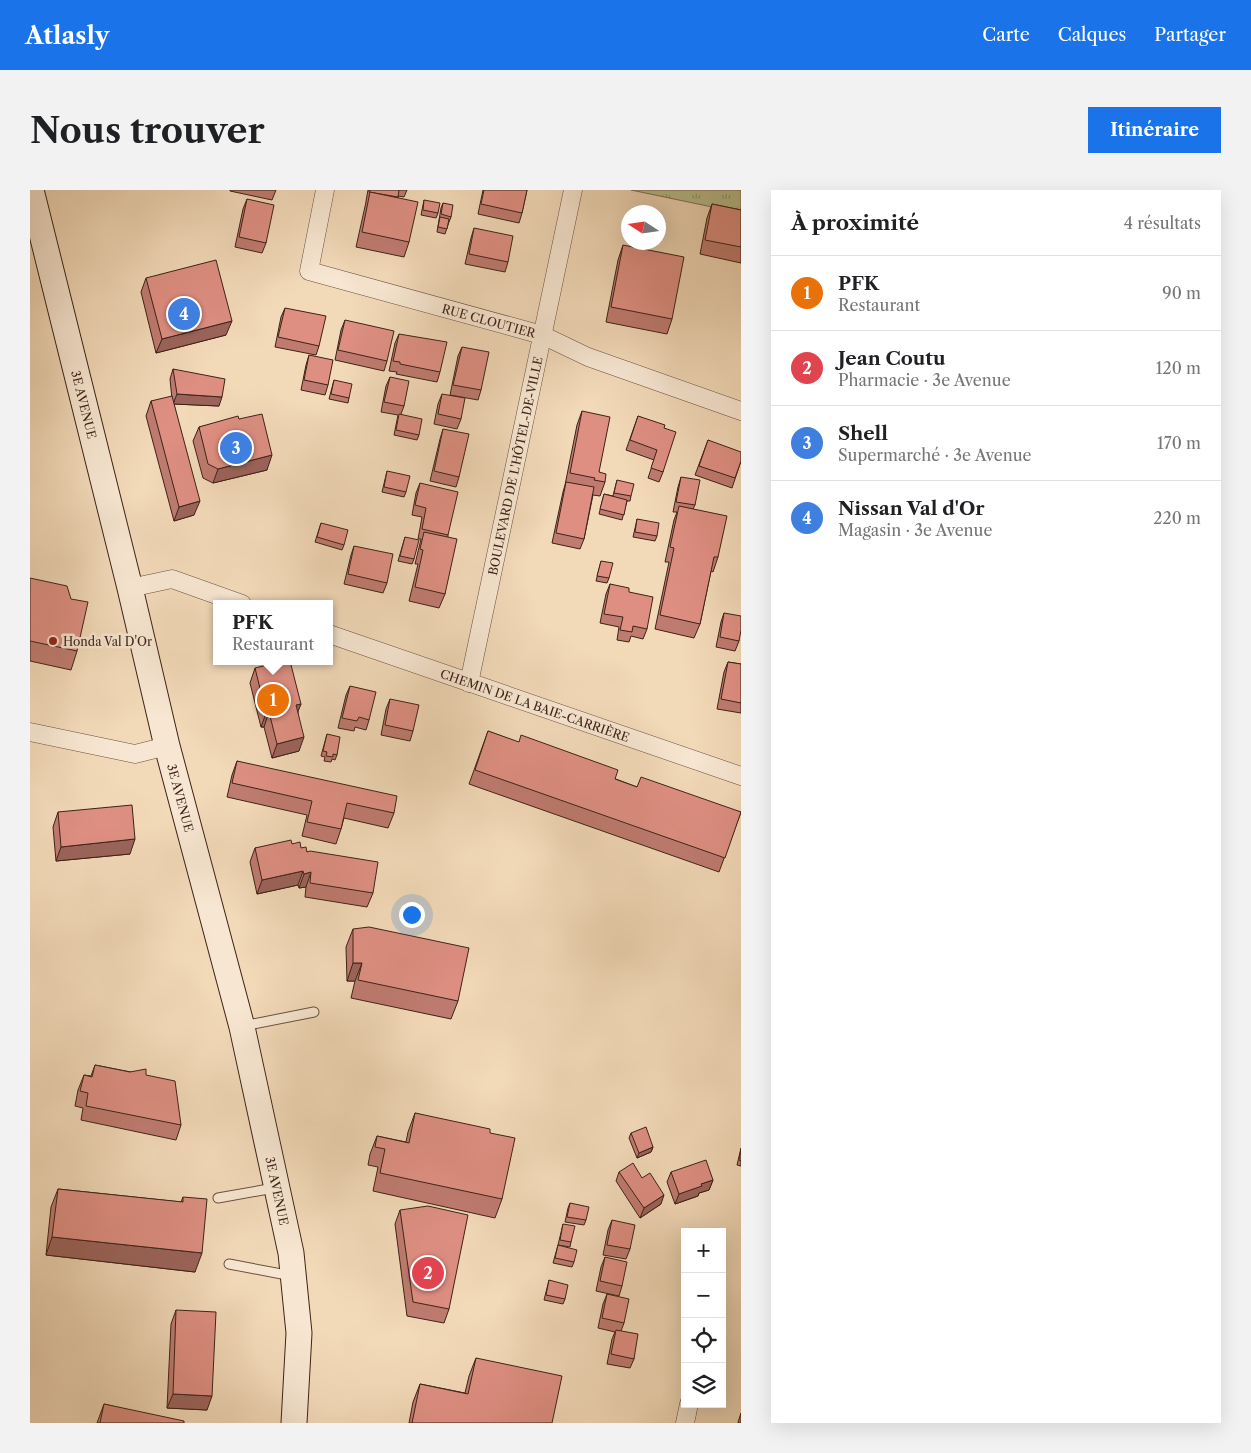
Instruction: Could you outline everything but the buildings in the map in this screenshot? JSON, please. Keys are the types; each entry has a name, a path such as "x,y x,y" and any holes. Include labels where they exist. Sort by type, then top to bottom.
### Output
{"main road":[{"name":"3E AVENUE","path":"31,194 130,588 167,746 242,1027 291,1253 299,1333 294,1419"}],"street":[{"name":"RUE CLOUTIER","path":"324,190 309,271 542,334 588,357 741,411"},
{"name":"BOULEVARD DE L'HÔTEL-DE-VILLE","path":"469,683 573,190"},
{"path":"130,588 172,579 231,600"},
{"name":"CHEMIN DE LA BAIE-CARRIÈRE","path":"333,635 741,776"},
{"path":"30,732 135,754 167,746"},
{"path":"685,1423 688,1408"}],"lane":[{"path":"242,1027 314,1012"},
{"path":"218,1198 277,1188"},
{"path":"229,1264 293,1277"}],"green space":[{"path":"631,190 741,190 741,213"}],"place":[{"name":"Nissan Val d'Or","path":"184,314"},
{"name":"Shell","path":"236,448"},
{"name":"Honda Val D'Or","path":"53,641"},
{"name":"PFK","path":"273,700"},
{"name":"Jean Coutu","path":"428,1273"}]}
